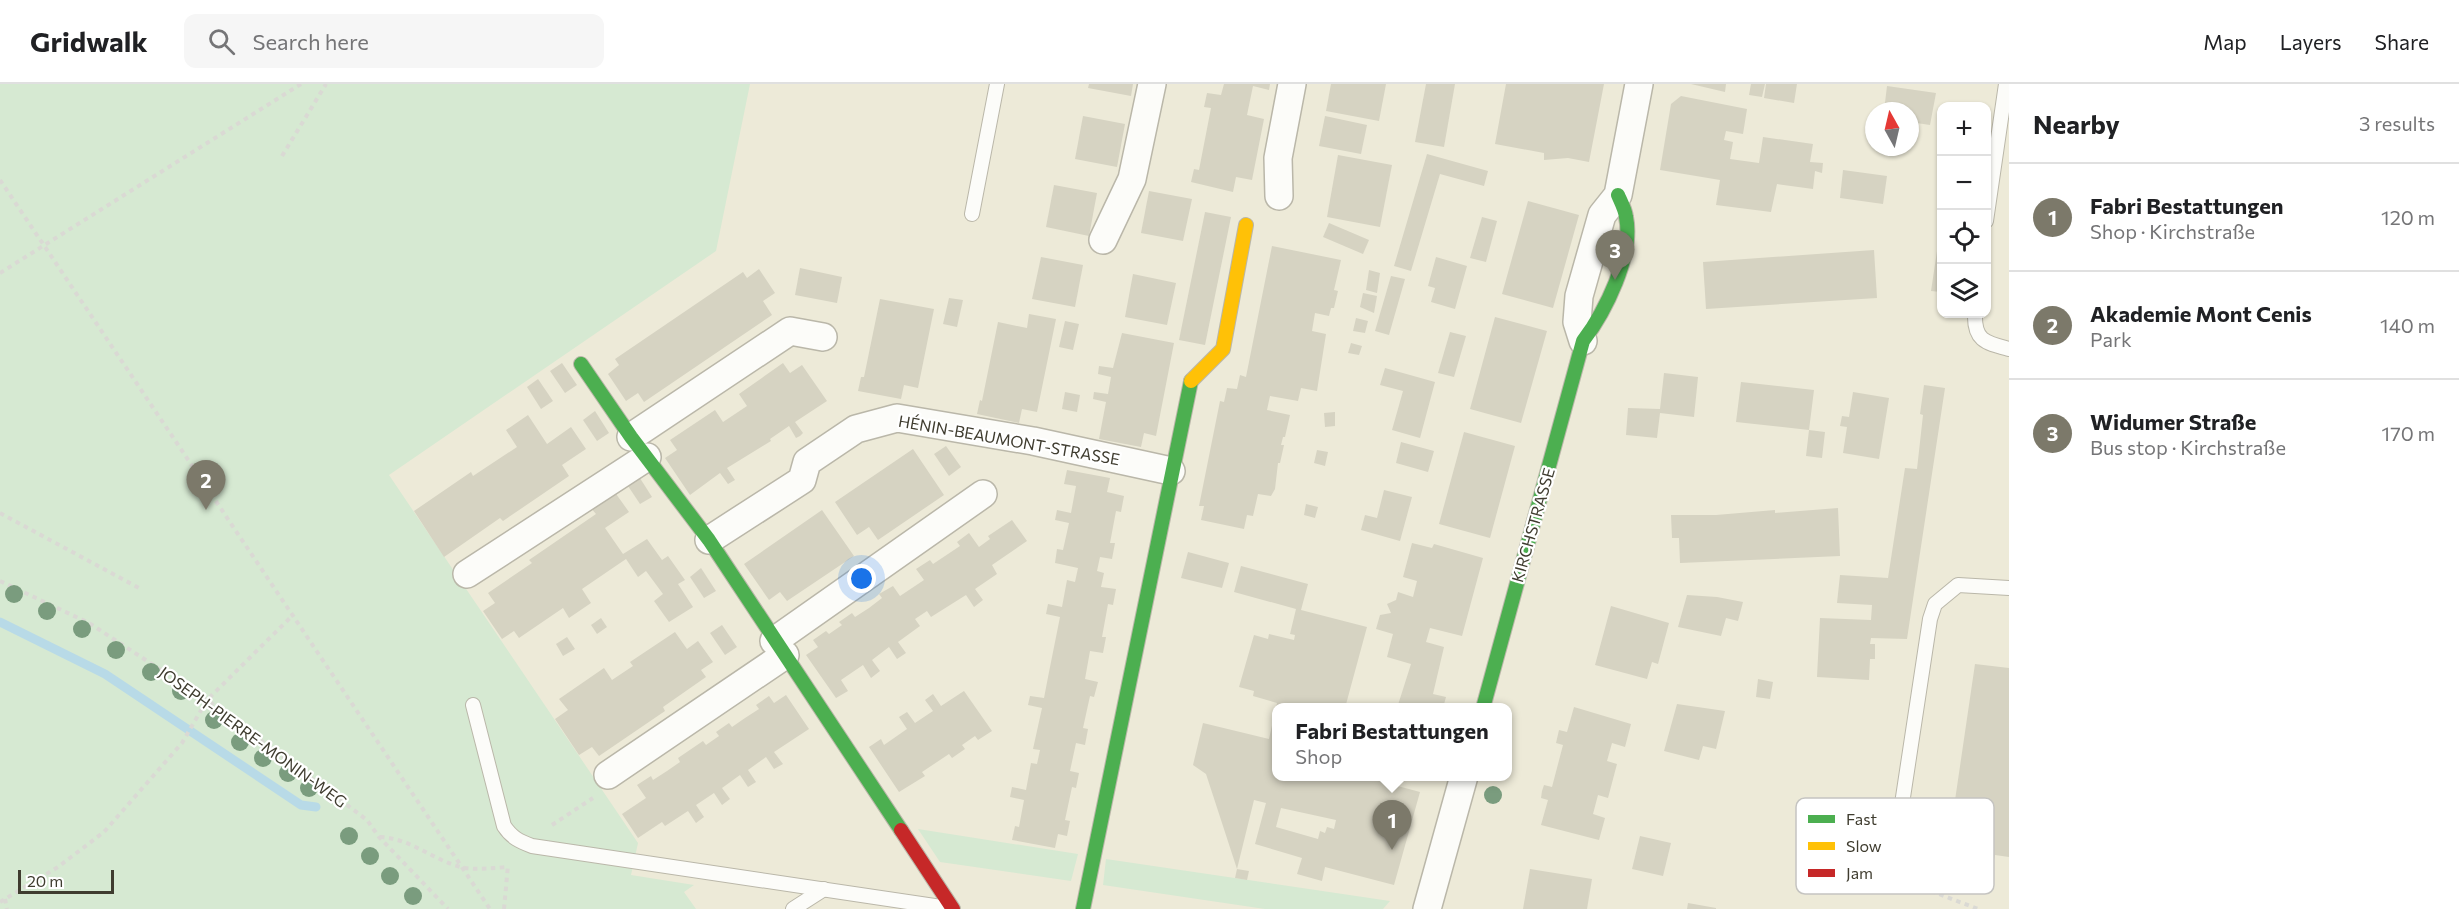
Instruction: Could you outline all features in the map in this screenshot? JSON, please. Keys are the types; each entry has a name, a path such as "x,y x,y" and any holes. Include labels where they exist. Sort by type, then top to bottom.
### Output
{"street":[{"path":"1103,240 1132,179 1152,84"},
{"path":"1279,196 1278,158 1292,84"},
{"name":"KIRCHSTRASSE","path":"1484,703 1583,341 1577,322 1580,296 1602,215 1618,195 1639,84"},
{"path":"1083,909 1171,471 1192,378 1223,349 1246,225"},
{"path":"467,574 639,447 790,331 823,338"},
{"path":"581,364 639,447 709,540 952,909"},
{"name":"HÉNIN-BEAUMONT-STRASSE","path":"709,540 802,480 807,462 856,429 897,418 1034,441 1171,471"},
{"path":"608,775 983,494"},
{"path":"1426,909 1463,781"}],"lane":[{"path":"972,214 997,84"},
{"path":"1988,210 2006,84"},
{"path":"1975,318 1975,330 1986,343 2009,349"},
{"path":"1903,798 1930,619 1935,604 1958,585 2009,588"},
{"path":"473,705 504,826 511,837 527,844 952,909"},
{"path":"793,909 824,890"}],"path":[{"path":"0,273 43,243 301,84"},
{"path":"282,156 326,84"},
{"path":"0,180 490,909"},
{"path":"0,513 139,588"},
{"name":"JOSEPH-PIERRE-MONIN-WEG","path":"0,581 89,623 207,700 367,820 379,837 448,909"},
{"path":"0,902 58,867 104,832 182,743 207,700 293,615"},
{"path":"504,909 508,867 527,844 585,806 601,792 608,775"},
{"path":"379,837 393,838 463,867 485,869 508,867"},
{"path":"1939,894 1978,909"},
{"path":"5,899 7,909"}],"green space":[{"path":"0,84 750,84 716,251 389,475 638,843 631,875 694,885 684,892 696,909 0,909"},
{"path":"918,829 1078,854 1071,881 940,862"},
{"path":"1106,859 1390,901 1383,909 1265,909 1103,885"}],"building":[{"path":"1089,84 1133,84 1131,96 1088,88"},
{"path":"1224,84 1270,84 1269,90 1253,86 1247,115 1264,119 1252,180 1236,177 1233,192 1191,182 1194,169 1199,170 1211,108 1204,107 1207,93 1221,95"},
{"path":"1331,84 1386,84 1379,121 1326,111"},
{"path":"1426,84 1455,84 1444,147 1415,142"},
{"path":"1506,84 1604,84 1589,162 1568,158 1544,160 1544,153 1495,144"},
{"path":"1691,84 1726,84 1725,92"},
{"path":"1751,84 1765,84 1762,97 1749,95"},
{"path":"1766,84 1797,84 1794,103 1764,98"},
{"path":"1887,86 1936,93 1930,125 1919,123 1919,102 1885,102"},
{"path":"1681,96 1747,109 1743,134 1726,131 1724,140 1733,142 1730,159 1759,163 1763,137 1813,144 1810,162 1823,163 1822,173 1815,171 1813,189 1777,184 1771,212 1716,205 1720,180 1660,170 1671,104"},
{"path":"1083,116 1125,124 1117,167 1075,159"},
{"path":"1325,116 1367,125 1361,154 1319,146"},
{"path":"1427,154 1488,171 1484,186 1440,174 1411,271 1394,266"},
{"path":"1338,155 1392,165 1380,227 1327,217"},
{"path":"1843,170 1887,176 1883,204 1840,198"},
{"path":"1054,185 1097,193 1089,236 1046,227"},
{"path":"1149,191 1192,199 1183,241 1141,233"},
{"path":"1528,201 1579,215 1553,308 1502,294"},
{"path":"1205,212 1231,217 1205,345 1179,340"},
{"path":"1482,217 1497,221 1486,262 1470,258"},
{"path":"1329,223 1369,240 1363,254 1323,237"},
{"path":"1272,246 1341,260 1334,290 1338,291 1334,308 1331,308 1329,316 1315,313 1312,331 1326,334 1317,391 1301,388 1298,401 1270,396 1267,410 1290,415 1281,445 1284,445 1280,463 1278,463 1275,489 1271,496 1258,494 1253,516 1247,515 1244,529 1201,520 1204,506 1199,506 1220,401 1224,402 1227,388 1237,389 1240,375 1246,377"},
{"path":"1874,250 1877,298 1706,309 1703,262"},
{"path":"1937,251 1937,292 1931,291"},
{"path":"1041,257 1083,265 1075,307 1032,299"},
{"path":"1436,257 1467,266 1455,309 1431,302 1435,288 1428,286"},
{"path":"800,268 842,277 837,303 795,295"},
{"path":"759,269 775,293 763,301 772,315 644,402 638,393 626,401 608,374 619,365 615,359 743,272 747,278"},
{"path":"1369,270 1380,273 1377,293 1366,290"},
{"path":"1133,274 1176,283 1167,325 1125,317"},
{"path":"1391,276 1405,279 1389,335 1375,331"},
{"path":"1363,293 1377,296 1374,313 1360,307"},
{"path":"949,298 963,300 957,327 943,324"},
{"path":"880,299 934,309 918,388 904,385 901,399 858,391 861,377 864,377"},
{"path":"1029,314 1056,319 1037,412 1022,409 1019,423 977,414 980,400 982,401 998,322 1027,328"},
{"path":"1495,317 1547,331 1521,423 1470,409"},
{"path":"1356,318 1368,321 1365,333 1353,331"},
{"path":"1065,321 1079,324 1073,350 1059,347"},
{"path":"1450,332 1466,336 1454,377 1438,373"},
{"path":"1122,333 1174,343 1156,436 1144,433 1141,447 1099,439 1106,402 1093,399 1094,392 1108,394 1111,377 1098,374 1099,366 1113,368"},
{"path":"1351,343 1362,346 1359,355 1348,353"},
{"path":"562,363 577,385 565,393 550,371"},
{"path":"783,363 790,373 802,365 827,401 795,422 803,433 800,436 796,438 789,426 770,439 771,441 727,468 735,480 728,484 720,473 690,495 665,458 677,450 670,440 715,410 723,422 747,406 739,394"},
{"path":"1385,368 1435,382 1420,438 1392,430 1403,391 1380,385"},
{"path":"1664,373 1698,377 1694,417 1660,413 1657,438 1626,435 1628,408 1660,409"},
{"path":"538,379 553,401 541,409 527,387"},
{"path":"1741,382 1814,390 1809,430 1736,422"},
{"path":"1924,385 1945,388 1907,639 1871,638 1870,644 1875,644 1875,659 1870,659 1869,680 1817,677 1820,618 1871,620 1872,605 1837,603 1840,575 1888,578 1905,468 1917,469"},
{"path":"1065,392 1080,395 1077,412 1062,409"},
{"path":"1853,392 1889,398 1879,459 1843,453 1847,427 1840,426 1842,416 1849,417"},
{"path":"595,411 609,433 597,441 583,420"},
{"path":"1335,412 1335,426 1325,427 1324,413"},
{"path":"528,415 547,444 571,427 586,449 562,465 569,476 503,521 500,518 444,557 414,511 471,472 473,476 517,447 506,430"},
{"path":"1809,430 1825,432 1822,458 1806,456"},
{"path":"1464,432 1515,446 1490,538 1439,524"},
{"path":"1401,442 1434,451 1428,472 1396,463"},
{"path":"946,446 961,467 949,476 934,454"},
{"path":"913,449 944,495 878,540 869,527 857,535 835,502"},
{"path":"1317,450 1328,452 1325,466 1314,463"},
{"path":"1067,470 1110,478 1107,492 1124,496 1121,512 1116,511 1110,543 1115,543 1112,559 1100,557 1097,571 1104,573 1101,587 1116,589 1113,605 1108,604 1102,637 1106,637 1103,653 1090,651 1085,679 1098,682 1094,697 1090,696 1083,728 1088,729 1085,745 1076,743 1070,771 1079,773 1076,788 1072,787 1065,820 1070,821 1067,836 1058,834 1055,848 1012,840 1015,826 1019,827 1024,800 1010,797 1012,787 1026,790 1031,763 1037,764 1040,750 1033,749 1042,708 1028,705 1030,696 1044,698 1060,617 1046,614 1048,604 1062,607 1067,580 1075,582 1078,568 1055,563 1057,549 1063,550 1069,523 1055,520 1057,510 1071,513 1076,486 1064,484"},
{"path":"638,475 652,497 640,504 626,483"},
{"path":"1384,490 1412,497 1400,541 1361,530 1365,515 1377,518"},
{"path":"614,491 629,512 605,528 623,554 647,539 662,560 668,556 685,580 678,584 693,607 669,622 654,601 663,594 646,571 638,577 626,559 582,589 591,603 569,618 563,608 519,638 514,631 502,639 483,611 495,603 488,593 532,563 529,560 596,514 590,507"},
{"path":"1306,504 1318,507 1315,518 1304,515"},
{"path":"1838,508 1840,556 1680,563 1679,538 1672,538 1671,515 1716,515 1775,510 1775,513"},
{"path":"822,510 854,556 787,601 780,592 769,600 744,564"},
{"path":"1012,520 1027,541 992,565 997,574 975,589 983,600 974,607 966,595 931,617 927,611 915,619 920,626 898,642 906,653 897,659 889,647 872,660 880,671 871,678 863,665 841,680 848,691 836,698 806,655 818,647 813,640 826,631 829,634 842,625 839,622 852,613 855,617 869,608 882,598 879,594 893,586 900,596 924,580 916,569 930,560 933,564 960,546 957,542 969,533 979,547 990,539 988,536"},
{"path":"1412,543 1432,548 1434,544 1483,558 1462,636 1430,628 1426,642 1444,647 1433,694 1446,697 1444,703 1399,703 1411,664 1387,657 1393,634 1376,629 1380,615 1391,613 1387,604 1396,600 1398,592 1413,597 1417,581 1403,577"},
{"path":"1188,552 1229,563 1222,588 1181,578"},
{"path":"1241,566 1308,584 1301,610 1367,627 1346,703 1277,703 1253,696 1254,691 1239,687 1254,635 1268,639 1269,634 1294,640 1295,635 1290,634 1296,609 1234,592"},
{"path":"701,568 716,591 704,598 690,577"},
{"path":"1687,595 1743,602 1738,621 1726,618 1721,636 1678,627"},
{"path":"1611,606 1669,623 1658,664 1652,662 1647,679 1595,665"},
{"path":"601,618 607,627 597,634 591,625"},
{"path":"722,625 737,647 725,655 710,633"},
{"path":"675,632 687,649 698,641 713,662 701,670 706,677 663,707 665,711 599,756 592,747 579,755 555,719 568,710 559,699 604,668 612,680 633,666 630,662"},
{"path":"567,637 575,649 563,656 556,644"},
{"path":"1975,664 2009,668 2009,857 1995,855 1994,860 1994,798 1955,798"},
{"path":"1758,679 1773,682 1770,699 1756,697"},
{"path":"964,691 992,731 978,740 975,736 962,745 965,749 952,758 949,754 922,772 925,776 899,792 869,747 881,739 884,745 907,729 899,717 907,712 915,723 933,711 925,700 933,694 941,706"},
{"path":"786,695 809,729 774,752 783,764 774,769 766,757 748,770 756,782 748,787 740,775 722,788 730,799 722,805 714,793 696,805 704,817 696,823 688,811 665,826 662,822 638,838 622,814 646,798 637,785 651,776 653,780 667,771 680,762 678,758 703,741 706,745 719,736 716,732 729,723 732,727 759,709 756,705 769,696 774,703"},
{"path":"1677,704 1725,711 1716,749 1703,746 1699,760 1664,751"},
{"path":"1574,707 1631,724 1625,747 1612,743 1607,761 1617,764 1608,798 1598,795 1593,814 1605,818 1599,840 1541,825 1548,800 1541,798 1542,791 1544,785 1552,787 1563,745 1556,743 1559,730 1567,732"},
{"path":"1203,723 1269,739 1272,726 1272,781 1379,781 1420,792 1394,885 1325,867 1322,881 1297,874 1302,858 1255,844 1266,803 1254,800 1237,869 1206,774 1193,765","holes":["1281,808 1336,820 1334,829 1327,827 1325,833 1320,831 1318,839 1276,827"]},
{"path":"1640,836 1671,843 1663,876 1632,869"},
{"path":"1237,869 1249,871 1247,880 1235,878"},
{"path":"1530,869 1592,879 1587,909 1523,909"},
{"path":"1688,903 1716,908 1716,909 1687,909"}],"waterway":[{"path":"0,622 105,674 301,805 316,807"}],"traffic: fast":[{"path":"1484,703 1583,341 1600,315 1622,265 1627,232 1625,214 1618,195"},
{"path":"581,364 631,437 709,540 901,830"},
{"path":"1083,909 1191,381"}],"traffic: slow":[{"path":"1191,381 1223,349 1246,225"}],"traffic: jam":[{"path":"901,830 953,909"}],"place":[{"name":"Widumer Straße","path":"1615,280"},
{"name":"Akademie Mont Cenis","path":"206,510"},
{"name":"Fabri Bestattungen","path":"1392,850"}]}
